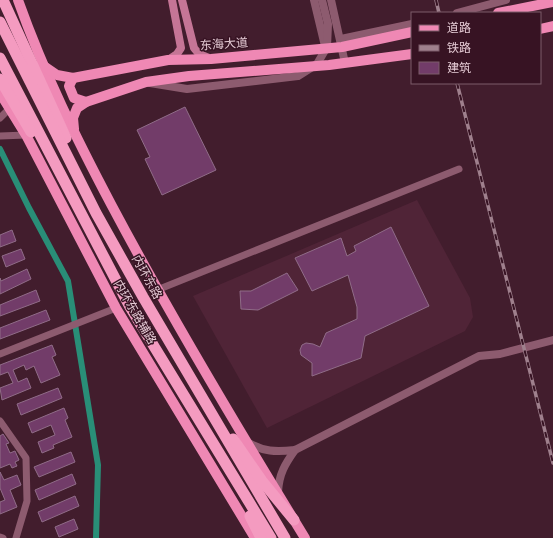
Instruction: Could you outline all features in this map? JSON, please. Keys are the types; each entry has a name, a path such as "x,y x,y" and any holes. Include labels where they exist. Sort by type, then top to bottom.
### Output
{"highway":[{"path":"2,0 47,92 96,213"},
{"name":"内环东路","path":"0,22 96,213 205,406 284,538"},
{"path":"0,58 130,307 271,538"},
{"path":"0,79 10,99 73,197"},
{"path":"205,406 226,428 262,481 294,520"},
{"path":"222,458 237,493 261,538"}],"main road":[{"path":"18,0 41,64 76,136 157,290 305,538"},
{"path":"168,60 177,54 181,48 172,0"},
{"path":"182,0 194,48 199,54 211,59"},
{"path":"503,12 553,2"},
{"path":"541,29 553,26"},
{"name":"东海大道","path":"41,64 57,74 73,78 168,60 211,59 326,49 342,43 411,32"},
{"path":"76,136 73,118 76,108 86,102 146,82 189,76 329,65 411,54"},
{"path":"73,78 69,86 74,98 86,102"},
{"name":"内环东路辅路","path":"0,93 26,136 116,308 255,538"}],"street":[{"path":"314,0 329,65"},
{"path":"146,82 187,89 298,76 317,64 328,47 328,24 322,0"},
{"path":"331,0 346,63"},
{"path":"462,12 506,0"},
{"path":"342,43 411,24"},
{"path":"0,118 9,109"},
{"path":"0,136 26,136"},
{"path":"157,290 460,169"},
{"path":"0,354 116,308"},
{"path":"246,440 258,449 274,452 295,450 479,356 500,354 553,340"},
{"path":"0,421 26,458 26,500 16,538"},
{"path":"278,492 278,478 284,465 295,450"}],"shaded area":[{"path":"417,200 470,298 473,317 465,331 267,428 193,296"}],"building":[{"path":"185,107 216,170 162,195 145,159 150,157 137,130"},
{"path":"391,227 429,306 365,336 361,358 312,376 312,363 301,355 300,350 302,345 306,343 320,347 326,333 357,319 357,307 348,275 312,291 295,258 341,238 347,256 356,251 354,246"},
{"path":"12,230 16,241 0,247 0,235"},
{"path":"21,249 25,259 6,267 2,256"},
{"path":"27,269 31,279 0,294 0,278 1,281"},
{"path":"287,273 298,290 258,310 241,309 240,291 251,291"},
{"path":"36,290 40,301 0,316 0,305"},
{"path":"46,310 50,320 0,339 0,328"},
{"path":"52,345 56,355 52,357 60,375 41,383 34,366 26,370 24,365 13,370 18,382 27,378 31,388 2,400 0,388 13,383 8,372 0,375 0,365"},
{"path":"58,388 62,398 21,415 17,404"},
{"path":"64,408 68,418 65,420 72,437 53,445 54,448 42,453 38,442 55,435 51,425 32,433 28,423"},
{"path":"3,434 9,443 6,444 10,453 15,451 19,460 15,462 17,466 12,468 10,464 0,468 0,436"},
{"path":"71,452 75,462 39,477 34,467"},
{"path":"0,472 4,480 17,475 21,485 10,490 17,507 0,514 0,502 5,500 0,488"},
{"path":"72,474 76,484 39,500 35,490"},
{"path":"75,496 79,506 42,522 38,512"},
{"path":"74,519 78,529 59,537 55,527"}],"waterway":[{"path":"0,149 29,208 68,281 98,465 96,538"}],"railway":[{"path":"436,0 439,12"},
{"path":"457,84 553,463"}]}
